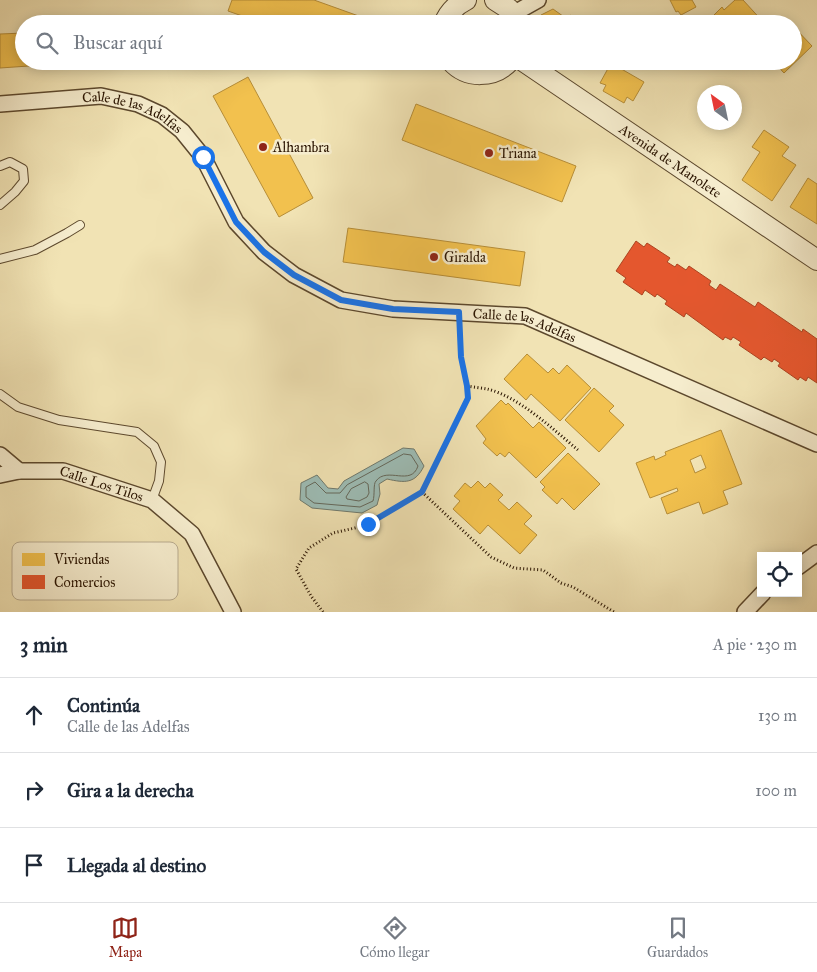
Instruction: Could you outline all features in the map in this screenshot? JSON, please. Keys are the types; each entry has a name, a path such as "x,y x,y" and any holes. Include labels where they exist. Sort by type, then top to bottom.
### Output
{"street":[{"path":"495,0 503,4 512,15"},
{"path":"520,15 538,0"},
{"path":"449,15 459,1"},
{"path":"462,70 482,75 498,70"},
{"name":"Avenida de Manolete","path":"536,70 817,260"},
{"name":"Calle de las Adelfas","path":"0,104 101,96 138,104 162,115 182,131 203,157 236,222 264,252 294,275 341,300 393,309 525,316 817,444"},
{"path":"0,455 19,471"},
{"name":"Calle Los Tilos","path":"0,475 19,471 63,471 152,500 192,534 233,612"},
{"path":"802,564 817,553"},
{"path":"745,612 759,597"}],"lane":[{"path":"0,166 10,162 23,169 24,181 0,205"},
{"path":"0,259 35,250 80,224"},
{"path":"0,394 18,407 59,420 137,432 154,446 161,462 159,480 152,500"}],"path":[{"path":"323,612 311,596 296,569 309,548 334,533 368,524 422,492 468,398 461,357 459,312"},
{"path":"467,386 488,389 503,396 540,418 578,450"},
{"path":"422,492 491,557 514,568 543,570 561,584 573,587 614,612"}],"water":[{"path":"403,448 414,449 424,466 421,472 409,481 387,479 379,484 380,494 377,505 362,513 312,508 300,500 301,483 317,475 328,488 338,489 344,481"}],"building: Viviendas":[{"path":"232,0 314,0 356,15 239,15 228,11"},
{"path":"670,0 692,0 696,7 681,15 678,11 676,12"},
{"path":"735,0 743,0 757,15 714,15 722,7 724,10"},
{"path":"553,9 561,15 541,15"},
{"path":"15,33 15,67 0,68 0,34"},
{"path":"802,35 812,46 802,56"},
{"path":"607,70 623,70 644,82 633,101 627,97 624,103 603,91 606,85 600,83"},
{"name":"Alhambra","path":"248,77 313,198 279,217 213,96"},
{"name":"Triana","path":"416,104 576,166 562,202 402,140"},
{"path":"764,130 789,147 782,156 796,165 772,201 742,180 760,152 752,147"},
{"path":"808,178 817,184 817,224 790,207"},
{"name":"Giralda","path":"348,228 525,252 520,286 343,262"},
{"path":"527,354 548,373 553,368 559,374 567,365 591,388 560,421 531,394 526,400 504,379"},
{"path":"594,388 614,406 609,411 624,425 599,452 565,420"},
{"path":"501,400 506,405 508,403 533,428 539,422 566,448 536,478 509,452 505,457 500,453 497,456 483,443 486,439 476,426"},
{"path":"721,430 742,484 723,491 728,504 703,514 699,502 667,514 661,498 678,491 677,488 650,498 636,463 654,456 655,460 666,455 665,452","holes":["701,455 706,468 695,473 690,460"]},
{"path":"568,453 600,484 574,510 562,498 557,504 542,490 545,487 540,482"},
{"path":"478,481 485,488 490,483 503,495 498,500 509,510 517,502 532,516 524,524 537,535 520,554 488,525 480,534 453,509 460,501 454,496 465,483 471,488"}],"building: Comercios":[{"path":"636,241 644,247 647,243 670,258 667,262 675,267 677,264 686,270 689,266 711,281 709,285 716,290 720,284 755,307 758,302 802,332 803,329 817,339 817,383 808,377 806,381 800,377 798,380 778,366 780,363 774,359 772,362 764,357 761,360 739,345 741,342 733,337 731,340 725,337 723,340 686,313 684,317 665,304 667,301 657,294 655,297 645,290 642,295 623,282 626,278 616,271"}],"place":[{"name":"Alhambra","path":"263,147"},
{"name":"Triana","path":"489,153"},
{"name":"Giralda","path":"434,257"}],"route":[{"path":"203,157 236,222 264,252 294,275 341,300 393,309 459,312 461,357 468,398 422,492 368,524"}]}
